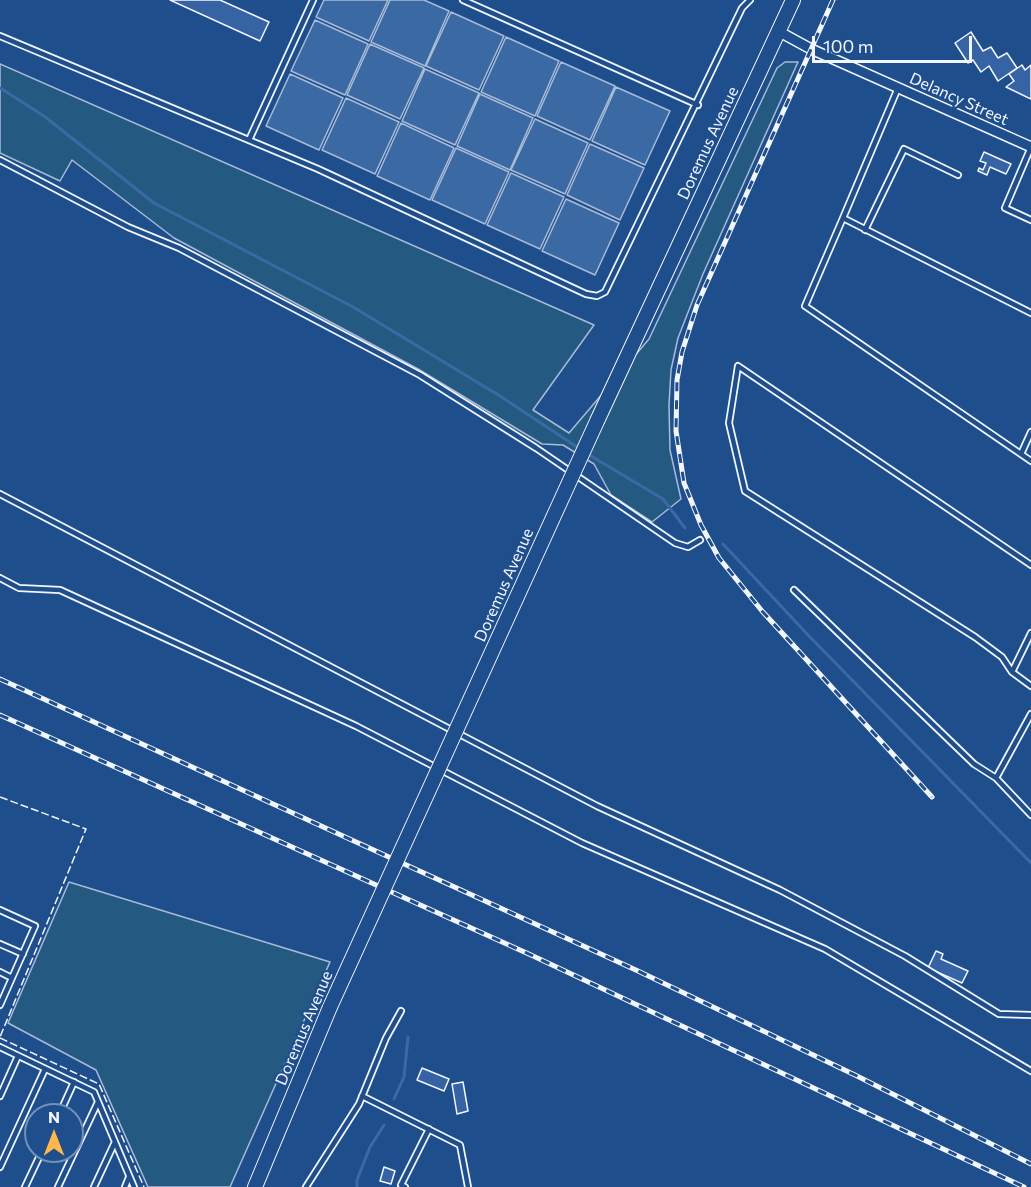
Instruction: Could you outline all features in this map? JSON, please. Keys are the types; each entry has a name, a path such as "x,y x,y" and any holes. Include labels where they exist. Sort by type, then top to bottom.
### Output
{"main road":[{"name":"Doremus Avenue","path":"255,1187 330,1007 598,419 793,0"}],"street":[{"name":"Delancy Street","path":"778,31 811,49 1031,147"}],"lane":[{"path":"249,140 313,0"},
{"path":"462,0 698,105"},
{"path":"0,36 249,140 586,294 597,296 605,292 698,105 742,8 750,0"},
{"path":"898,88 805,306 1031,461"},
{"path":"1031,147 1005,208 1031,220"},
{"path":"866,230 904,149 958,175"},
{"path":"0,160 128,227 179,248 420,375 536,448 675,543 688,547 700,540"},
{"path":"843,218 1031,313"},
{"path":"1031,565 738,366 729,423 745,491 975,637 1002,657 1012,672 1031,686"},
{"path":"1021,454 1031,432"},
{"path":"0,494 597,806 780,890 905,956 999,1014 1031,1015"},
{"path":"0,578 19,588 60,590 356,726 582,843 825,949 1031,1071"},
{"path":"794,590 974,764 996,778 1031,815"},
{"path":"1012,672 1031,633"},
{"path":"996,778 1031,714"},
{"path":"0,910 35,926 0,1005"},
{"path":"0,944 22,954"},
{"path":"0,972 12,978"},
{"path":"306,1187 362,1096 386,1038 401,1011"},
{"path":"0,1047 94,1092 134,1187"},
{"path":"0,1096 18,1056"},
{"path":"0,1167 45,1069"},
{"path":"65,1103 75,1082"},
{"path":"362,1096 460,1144 468,1187"},
{"path":"58,1187 99,1102"},
{"path":"405,1187 400,1185 429,1129"},
{"path":"94,1187 115,1142"},
{"path":"25,1187 36,1163"},
{"path":"125,1187 129,1177"}],"shaded area":[{"path":"324,0 388,0 369,41 316,17"},
{"path":"390,0 424,0 449,11 425,66 371,42"},
{"path":"451,12 504,36 479,90 426,66"},
{"path":"315,20 368,44 345,95 291,71"},
{"path":"506,37 559,61 535,116 481,92"},
{"path":"370,44 424,68 400,119 347,95"},
{"path":"561,62 615,86 590,140 537,116"},
{"path":"785,62 798,62 703,274 678,338 671,370 669,405 670,450 681,499 652,522 611,495 594,464 563,445 542,444 418,369 174,238 72,160 60,181 0,153 0,64 594,325 533,410 569,433 649,339 777,68"},
{"path":"425,69 479,93 455,145 402,121"},
{"path":"290,74 343,98 319,150 266,126"},
{"path":"616,87 670,111 645,165 592,141"},
{"path":"480,94 533,118 510,170 457,146"},
{"path":"346,98 399,122 375,174 322,150"},
{"path":"535,119 588,143 565,194 511,170"},
{"path":"401,123 454,148 430,200 377,176"},
{"path":"590,144 644,168 620,220 567,195"},
{"path":"456,148 509,172 485,224 432,200"},
{"path":"511,173 564,197 540,249 487,225"},
{"path":"566,199 619,223 595,275 542,251"},
{"path":"69,882 330,962 230,1187 148,1187 96,1070 8,1023"}],"building":[{"path":"170,0 220,0 269,22 260,41"},
{"path":"971,32 983,51 991,47 998,58 1007,53 1017,68 998,81 989,66 981,72 973,60 968,63 955,43"},
{"path":"1022,65 1025,70 1031,65 1031,99 1006,87 1014,81 1009,74"},
{"path":"984,152 1011,164 1006,174 990,167 987,175 978,171 979,168 983,170 986,163 980,161"},
{"path":"936,951 943,954 941,959 968,971 962,983 928,968"},
{"path":"422,1068 449,1079 444,1091 417,1080"},
{"path":"463,1082 468,1111 457,1114 452,1084"},
{"path":"384,1167 395,1171 391,1184 380,1181"}],"waterway":[{"path":"0,88 44,116 154,203 353,307 500,396 580,449"},
{"path":"586,453 663,499 685,528"},
{"path":"723,544 809,636 1031,863"},
{"path":"394,1099 404,1077 408,1037"},
{"path":"357,1187 357,1180 370,1147 384,1125"}],"railway":[{"path":"833,0 697,305 682,352 677,380 676,431 684,483 701,525 719,558 762,611 932,797"},
{"path":"0,679 638,971 855,1075 1031,1164"},
{"path":"0,715 531,955 1024,1187"}],"fence":[{"path":"0,797 86,829 0,1037"},
{"path":"0,1038 99,1084 144,1187"}]}
